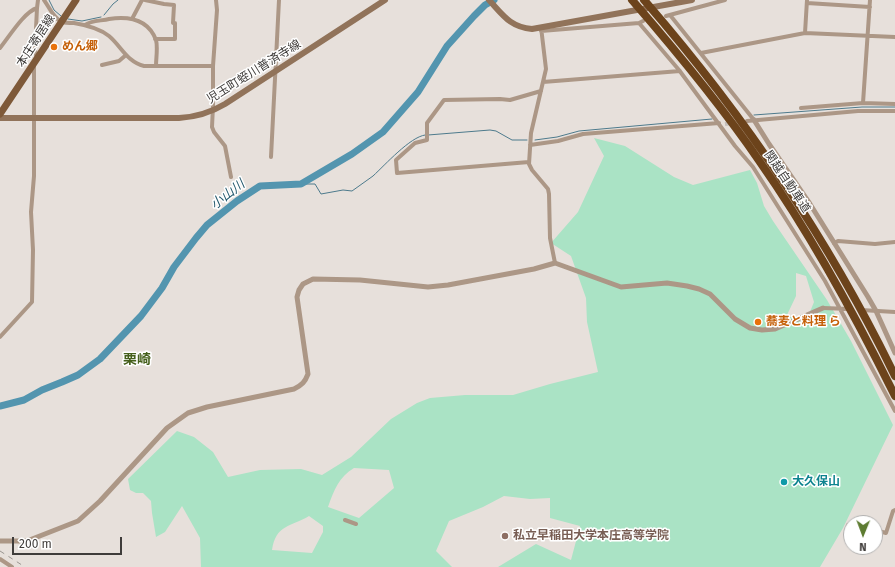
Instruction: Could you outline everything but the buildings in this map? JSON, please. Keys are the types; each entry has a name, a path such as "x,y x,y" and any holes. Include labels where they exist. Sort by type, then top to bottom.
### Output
{"highway":[{"name":"関越自動車道","path":"632,0 706,88 760,161 812,241 895,396"},
{"name":"関越自動車道","path":"644,0 709,78 757,142 784,182 844,278 895,376"}],"main road":[{"name":"本庄寄居線","path":"0,114 76,0"},
{"name":"児玉町蛭川普済寺線","path":"0,118 194,117 213,111 385,0"},
{"path":"489,0 508,21 522,27 541,29 692,0"}],"street":[{"path":"0,337 32,302 33,250 31,212 34,177 35,49 38,0"},
{"path":"44,0 54,15 62,22 85,25 104,32 136,64 144,66 213,66"},
{"path":"132,19 144,0 174,5 173,23 175,23 175,39 155,39"},
{"path":"216,0 217,10 213,66 212,127 225,146 231,177"},
{"path":"271,157 279,0"},
{"path":"725,0 668,16 701,53 754,120 834,242 874,310 895,353"},
{"path":"863,103 870,0"},
{"path":"805,33 807,2 870,7"},
{"path":"0,48 23,18 32,9 37,8"},
{"path":"85,25 94,21 122,17 147,25 155,39 156,66"},
{"path":"555,264 550,238 550,194 548,189 532,170 530,162 531,133 546,68 541,29 641,22 722,125 735,146 753,167 825,281 895,411"},
{"path":"701,53 805,33 895,37"},
{"path":"102,65 119,61 126,54"},
{"path":"543,82 680,71"},
{"path":"530,162 397,173 396,160 415,144 427,140 428,123 444,100 510,100 541,91"},
{"path":"801,108 863,103 895,104"},
{"path":"747,121 858,111 895,111"},
{"path":"530,145 558,141 583,134 722,125"},
{"path":"834,242 875,244 895,242"},
{"path":"0,541 27,541 78,521 100,501 167,428 182,416 206,407 294,389 301,386 306,381 308,374 297,297 300,288 310,279 326,278 360,280 428,287 448,285 555,264 621,287 667,283 699,289 710,294 735,319 750,328 762,330 775,329 823,308 895,312"},
{"path":"883,532 886,533 893,511 895,510"},
{"path":"345,520 356,524"},
{"path":"0,559 12,567"}],"green space":[{"path":"594,138 625,146 674,177 693,185 750,170 757,183 764,206 827,300 851,341 893,425 849,515 843,515 843,528 820,567 498,567 536,544 571,560 580,526 550,518 550,498 530,499 504,496 483,507 449,521 436,551 452,567 201,567 200,538 182,506 165,532 156,537 151,501 143,493 136,493 130,490 128,479 177,431 194,437 213,452 228,477 260,470 301,469 322,475 351,457 391,419 417,403 430,398 465,395 513,395 598,372 587,322 586,298 571,256 551,243 578,212 604,156","holes":["796,273 806,276 814,302 805,324 787,315 796,296","354,468 389,470 394,488 359,518 328,507 338,484 344,476","309,516 323,526 323,532 312,553 272,550 277,535 285,527"]}],"waterway":[{"path":"49,0 54,10 61,16"},
{"path":"104,15 118,0"},
{"name":"小山川","path":"0,406 24,400 42,390 78,375 100,359 141,316 162,288 174,267 207,225 237,201 260,186 301,184 352,154 383,132 418,92 447,46 485,5 494,0"},
{"path":"68,19 82,21 101,17"},
{"path":"754,115 862,107 895,107"},
{"path":"535,140 557,137 579,131 712,119"},
{"path":"428,135 490,130 496,131 512,140 527,140"},
{"path":"301,184 315,184 321,194 343,190 352,191 373,176 405,146 425,135"}],"tunnel":[{"path":"725,124 733,123"}],"railway":[{"path":"0,551 25,567"}],"place":[{"name":"めん郷","path":"54,47"},
{"name":"蕎麦と料理 ら","path":"758,322"},
{"name":"大久保山","path":"784,482"},
{"name":"私立早稲田大学本庄高等学院","path":"505,536"}],"district":[{"name":"栗崎","path":"137,360"}]}
